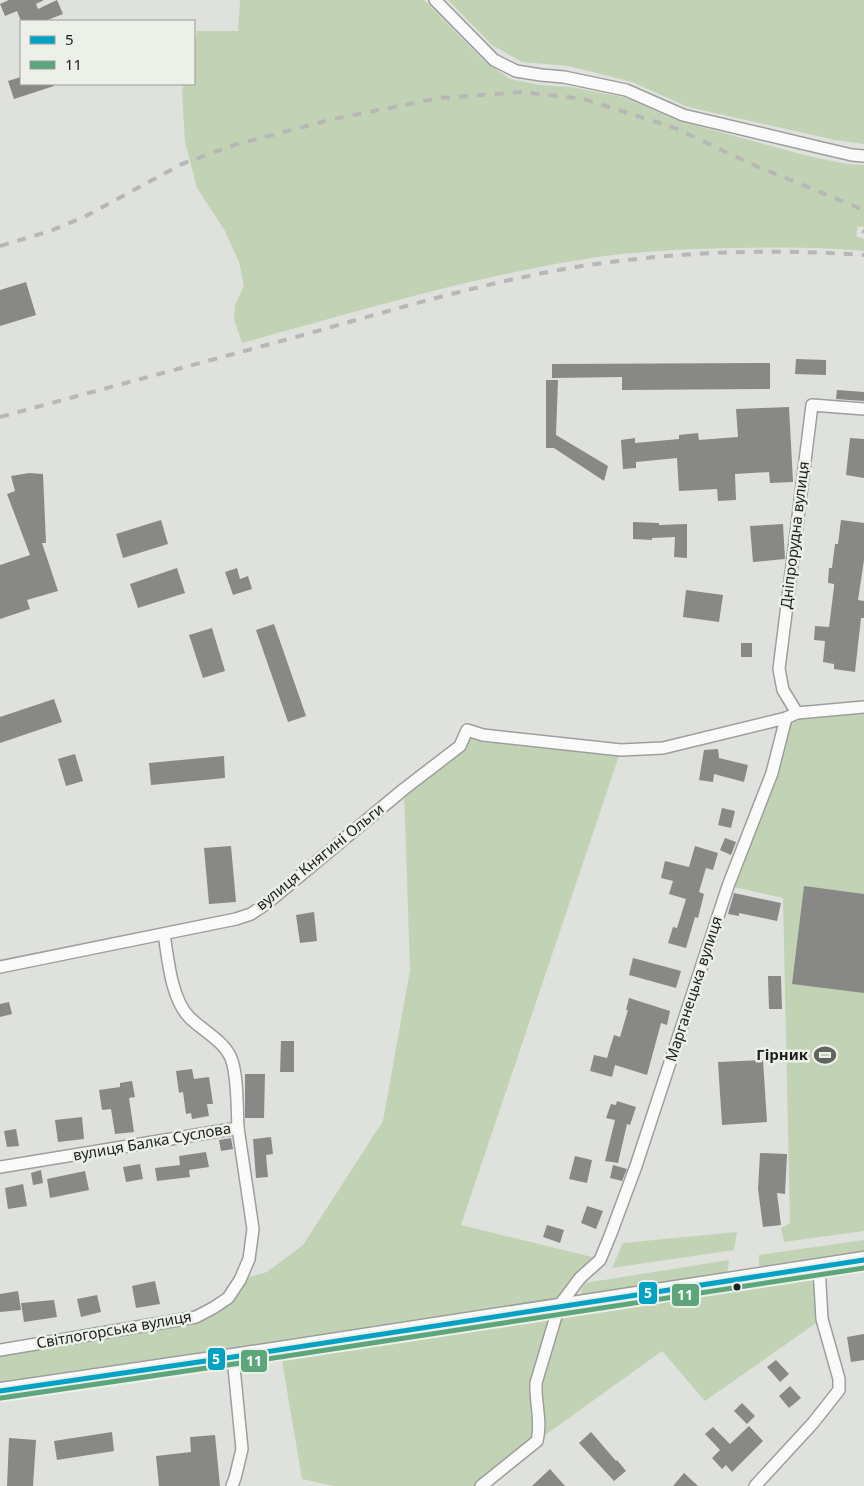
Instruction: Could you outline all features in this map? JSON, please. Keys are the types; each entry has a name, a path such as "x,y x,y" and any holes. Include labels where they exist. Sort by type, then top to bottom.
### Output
{"street":[{"path":"435,0 494,60 516,71 564,77 626,90 683,115 852,155 864,156"},
{"name":"Дніпрорудна вулиця","path":"797,712 782,690 778,669 812,405 864,409"},
{"path":"786,718 797,712 864,707"},
{"name":"вулиця Княгині Ольги","path":"0,968 236,919 250,914 266,904 404,789 460,746 467,730 483,735 621,750 655,749 786,718"},
{"name":"Марганецька вулиця","path":"559,1306 580,1278 600,1260 636,1166 728,886 772,773 786,718"},
{"name":"вулиця Балка Суслова","path":"0,1167 238,1128 234,1069 231,1057 222,1045 188,1016 178,998 170,973 164,934"},
{"name":"Світлогорська вулиця","path":"0,1350 196,1317 228,1298 240,1280 249,1259 253,1229 238,1128"},
{"path":"0,1391 864,1260"},
{"path":"755,1486 813,1423 839,1390 839,1379 822,1319 818,1267"},
{"path":"481,1486 537,1441 540,1431 536,1383 559,1306"},
{"path":"232,1486 242,1449 233,1357"}],"green space":[{"path":"240,0 424,0 484,61 510,79 541,85 571,87 623,97 676,120 808,156 847,164 864,165 864,227 858,226 856,236 864,239 864,251 770,247 718,248 656,251 593,258 448,287 242,343 234,319 235,305 244,286 239,262 225,231 197,188 185,142 182,92 184,85 195,85 195,40 197,31 238,31"},
{"path":"448,0 864,0 864,144 835,140 688,107 632,82 569,66 522,62 492,45"},
{"name":"Гірник","path":"864,711 864,1231 784,1242 781,1228 790,1223 783,898 734,887 777,776 790,722 804,716"},
{"path":"467,730 621,750 461,1225 596,1258 559,1305 819,1267 822,1319 705,1401 662,1351 537,1441 481,1486 334,1486 302,1479 280,1349 0,1391 0,1350 213,1308 240,1280 267,1272 303,1245 383,1121 410,970 404,789 460,746"},
{"path":"737,1232 734,1250 612,1268 623,1243"},
{"path":"864,1240 864,1256 762,1269 759,1265 759,1255"},
{"path":"729,1260 728,1269 724,1276 583,1296 581,1291 585,1283"}],"building":[{"path":"9,0 44,0 36,4 38,9 57,0 63,14 48,20 21,20 17,11 5,16 0,4"},
{"path":"20,77 20,85 54,86 14,99 8,81"},
{"path":"26,282 36,315 0,326 0,290"},
{"path":"796,359 826,360 826,375 795,374"},
{"path":"770,363 770,389 622,390 622,377 552,378 552,364"},
{"path":"546,380 558,380 556,435 608,466 604,481 554,448 546,448"},
{"path":"837,390 864,392 864,401 836,399"},
{"path":"789,407 793,482 770,483 769,472 735,474 736,500 718,501 717,489 679,491 677,458 636,462 636,468 623,469 621,440 635,438 635,443 679,439 679,435 698,433 699,440 738,437 736,409"},
{"path":"850,438 864,439 864,478 846,475"},
{"path":"29,473 43,474 46,543 42,543 58,591 27,600 30,609 0,619 0,565 30,555 7,494 15,491 11,476"},
{"path":"161,520 168,544 123,558 116,534"},
{"path":"841,520 864,523 864,560 858,600 864,601 864,618 861,618 855,672 834,669 834,664 823,662 825,641 814,640 815,626 829,627 834,584 828,583 829,568 832,568 835,544 838,544"},
{"path":"633,522 659,523 659,525 687,524 687,558 674,557 675,537 652,538 652,540 633,539"},
{"path":"783,524 785,559 753,562 750,526"},
{"path":"177,568 185,593 138,608 130,584"},
{"path":"237,568 240,579 248,576 252,589 233,595 225,572"},
{"path":"686,590 723,595 719,622 683,617"},
{"path":"274,624 306,716 288,722 256,630"},
{"path":"212,628 225,671 203,678 189,635"},
{"path":"741,643 752,643 752,657 741,657"},
{"path":"54,699 62,722 0,743 0,717"},
{"path":"718,749 719,758 748,765 744,782 714,774 713,782 699,780 704,750"},
{"path":"75,754 83,781 66,786 58,759"},
{"path":"224,756 225,778 151,785 149,763"},
{"path":"722,808 735,811 731,828 718,825"},
{"path":"725,838 736,842 731,855 720,850"},
{"path":"231,846 236,902 209,904 204,848"},
{"path":"695,846 718,853 713,870 706,868 699,892 704,894 698,918 695,917 686,948 668,943 673,927 677,928 686,899 669,894 673,881 661,878 665,861 689,867"},
{"path":"804,886 864,894 864,993 792,984"},
{"path":"734,893 781,903 777,921 739,913 739,916 728,914"},
{"path":"314,912 317,941 300,943 296,915"},
{"path":"633,958 681,971 676,988 629,975"},
{"path":"768,976 781,976 782,1009 769,1009"},
{"path":"629,998 670,1011 667,1025 661,1023 647,1075 615,1065 612,1077 590,1071 594,1055 607,1058 614,1035 620,1037 628,1010 626,1010"},
{"path":"9,1002 12,1014 0,1017 0,1004"},
{"path":"281,1041 294,1041 294,1072 280,1072"},
{"path":"763,1060 767,1122 722,1125 718,1062"},
{"path":"192,1069 194,1079 209,1077 213,1104 207,1104 209,1116 192,1119 191,1113 186,1114 183,1092 179,1093 176,1071"},
{"path":"245,1074 265,1074 264,1118 245,1118"},
{"path":"132,1081 135,1097 129,1098 134,1132 115,1134 111,1109 102,1110 99,1090 120,1087 120,1083"},
{"path":"617,1101 636,1107 630,1125 627,1124 618,1163 605,1161 615,1120 606,1118 611,1104 616,1105"},
{"path":"82,1117 84,1139 58,1142 55,1120"},
{"path":"16,1129 19,1146 7,1147 4,1131"},
{"path":"271,1137 273,1154 266,1155 268,1177 256,1178 253,1139"},
{"path":"231,1138 233,1149 221,1151 219,1140"},
{"path":"206,1152 209,1167 189,1170 190,1177 157,1181 155,1168 180,1165 179,1156"},
{"path":"760,1153 787,1154 785,1194 777,1193 781,1225 763,1227 758,1189"},
{"path":"575,1156 592,1160 587,1183 569,1179"},
{"path":"140,1164 143,1179 126,1182 123,1167"},
{"path":"613,1165 627,1169 622,1181 610,1178"},
{"path":"41,1170 43,1183 33,1185 31,1173"},
{"path":"85,1171 89,1190 50,1198 47,1179"},
{"path":"23,1184 27,1206 8,1209 5,1188"},
{"path":"587,1206 603,1211 596,1229 581,1223"},
{"path":"547,1225 564,1230 560,1243 543,1237"},
{"path":"155,1281 160,1304 136,1308 132,1286"},
{"path":"18,1291 21,1310 0,1312 0,1294"},
{"path":"97,1295 101,1312 81,1317 77,1299"},
{"path":"54,1300 57,1317 24,1322 21,1303"},
{"path":"864,1334 864,1360 851,1362 847,1337"},
{"path":"776,1360 789,1374 780,1382 767,1367"},
{"path":"790,1386 801,1398 789,1408 779,1396"},
{"path":"742,1403 755,1416 747,1424 734,1411"},
{"path":"749,1426 763,1441 732,1472 726,1465 722,1469 712,1458 720,1450 705,1434 713,1427 730,1444"},
{"path":"112,1432 114,1451 57,1460 54,1441"},
{"path":"591,1432 626,1471 614,1481 579,1443"},
{"path":"215,1435 220,1486 159,1486 156,1456 191,1452 190,1437"},
{"path":"9,1438 36,1440 33,1486 7,1486"},
{"path":"550,1469 565,1486 532,1486"},
{"path":"684,1473 698,1486 673,1486"}],"railway":[{"path":"0,246 50,231 84,217 182,164 234,145 334,119 440,98 523,92 584,99 675,128 756,166 864,210"},
{"path":"0,417 435,298 505,281 576,267 648,258 720,253 792,252 864,255"}],"transit line":[{"name":"5","path":"0,1391 864,1260"},
{"name":"11","path":"1,1398 864,1268"}],"place":[{"name":"Гірник","path":"825,1055"}]}
